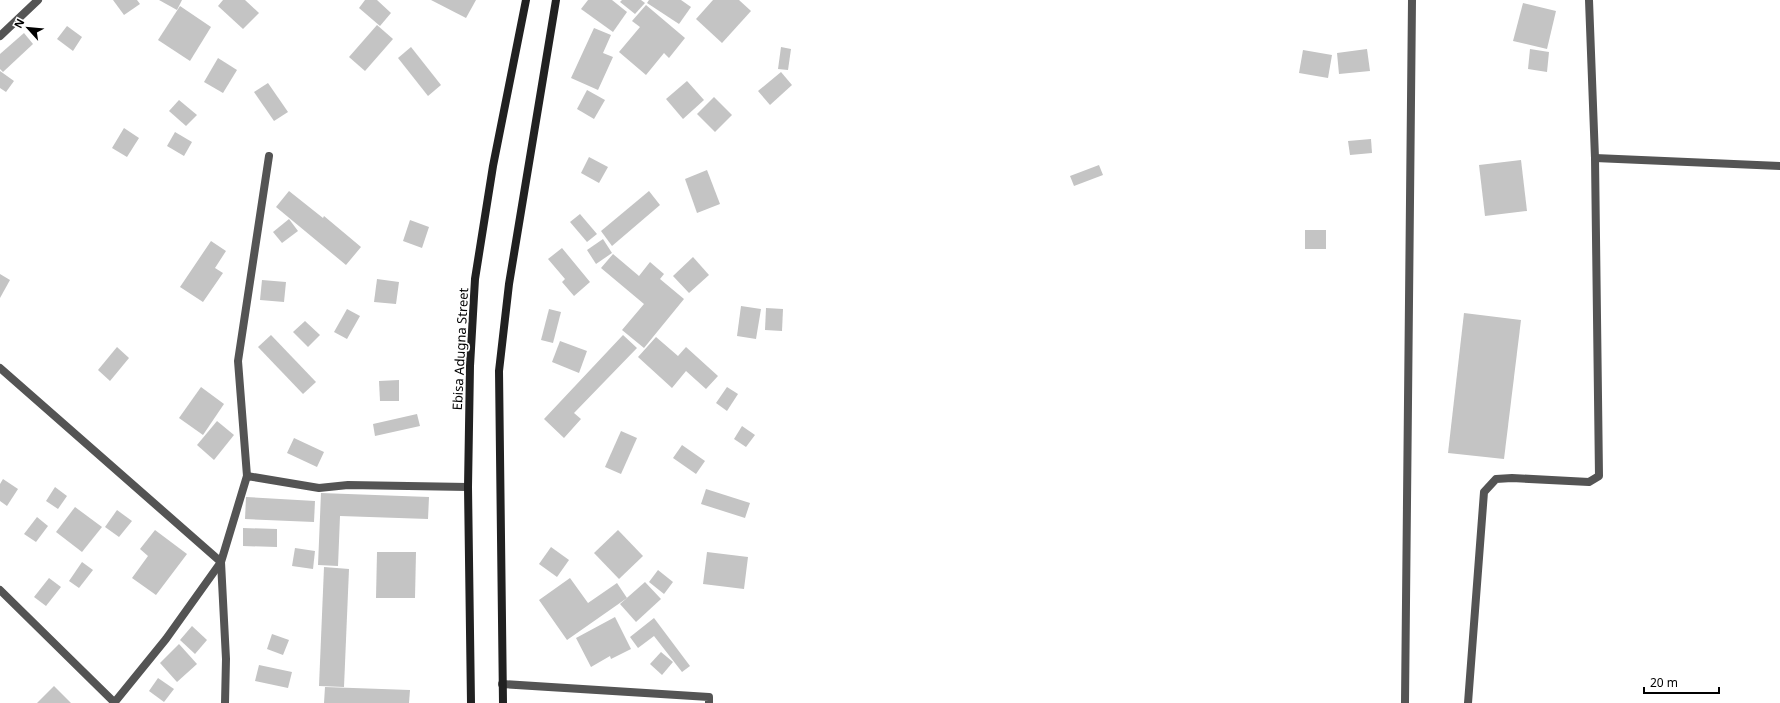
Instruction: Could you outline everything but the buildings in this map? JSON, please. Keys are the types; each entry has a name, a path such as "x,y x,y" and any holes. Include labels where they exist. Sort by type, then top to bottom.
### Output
{"main road":[{"name":"Ebisa Adugna Street","path":"471,703 468,487 470,366 475,279 492,166 526,0"},
{"path":"503,703 499,371 509,284 556,0"}],"street":[{"path":"0,36 38,0"},
{"path":"1405,703 1412,0"},
{"path":"1468,703 1484,492 1496,479 1512,478 1589,482 1598,476 1595,158 1589,0"},
{"path":"0,590 114,703 166,639 221,562 247,476 238,361 269,156"},
{"path":"1595,158 1780,166"},
{"path":"0,368 221,562 226,659 225,703"},
{"path":"247,476 319,488 348,485 468,487"},
{"path":"502,684 709,697 709,703"}]}
